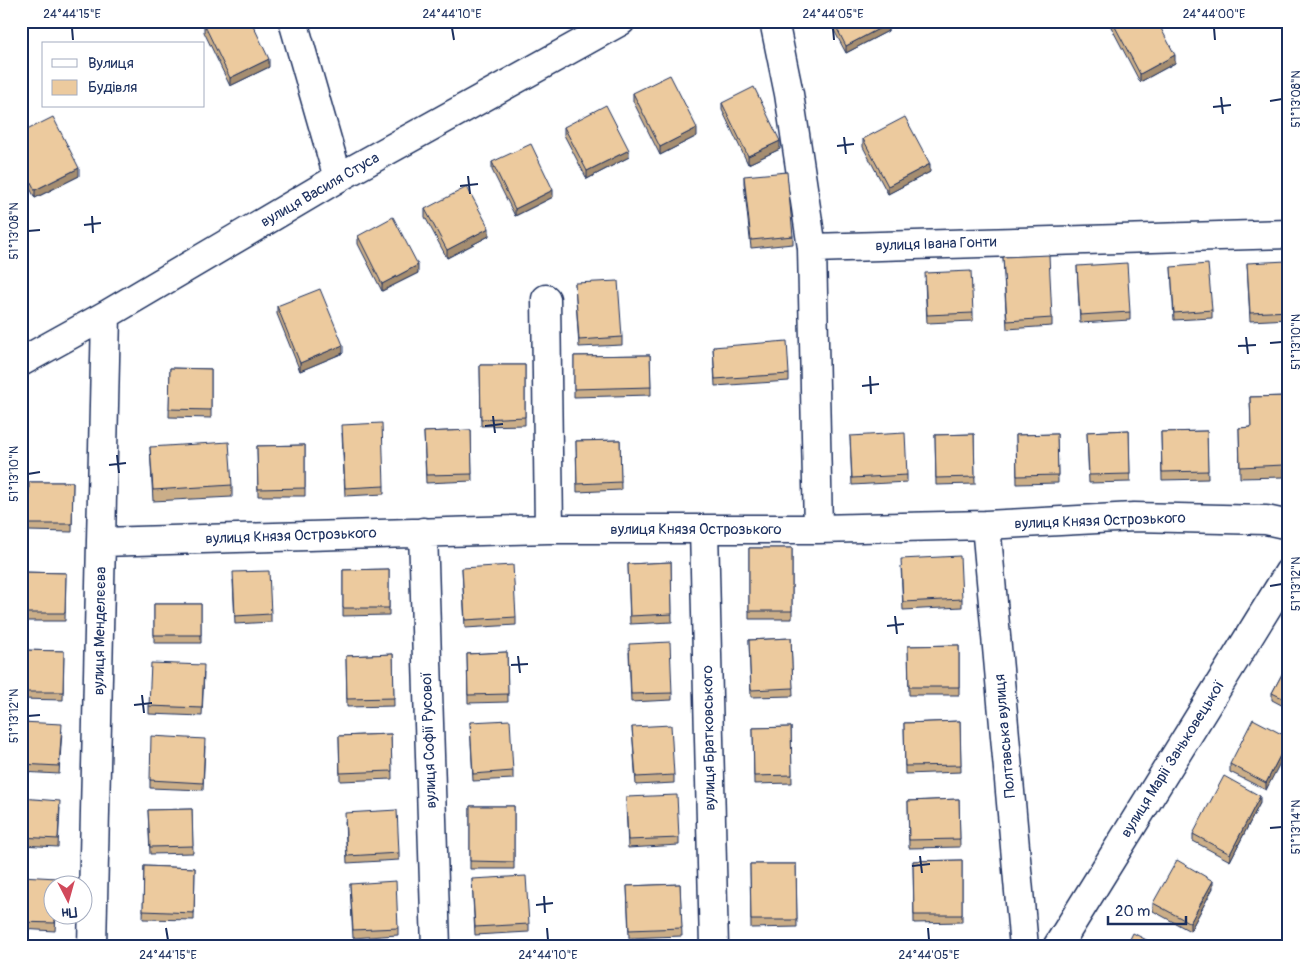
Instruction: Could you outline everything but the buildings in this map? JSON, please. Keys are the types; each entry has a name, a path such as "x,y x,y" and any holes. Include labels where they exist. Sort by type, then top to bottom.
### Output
{"street":[{"path":"293,21 338,178"},
{"name":"вулиця Василя Стуса","path":"21,361 106,315 338,178 621,21"},
{"path":"774,21 789,94 812,248 818,529"},
{"name":"вулиця Івана Гонти","path":"812,248 1289,234"},
{"path":"546,299 549,529"},
{"name":"вулиця Менделєєва","path":"92,947 106,315"},
{"name":"вулиця Князя Острозького","path":"102,542 549,529 818,529 986,525 1134,517 1266,520 1289,525"},
{"name":"Полтавська вулиця","path":"986,525 1024,947"},
{"name":"вулиця Братковського","path":"704,529 714,947"},
{"name":"вулиця Софії Русової","path":"423,532 436,947"},
{"name":"вулиця Марії Заньковецької","path":"1057,947 1289,572"}]}
